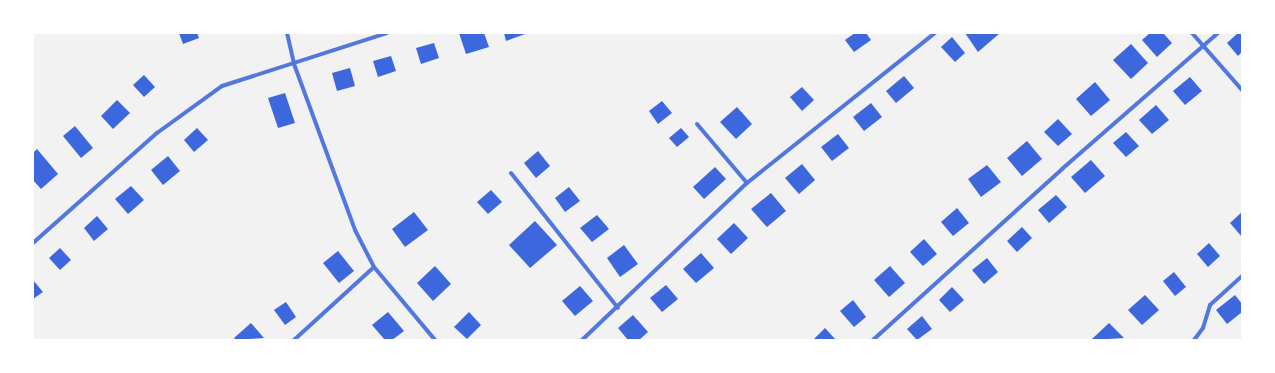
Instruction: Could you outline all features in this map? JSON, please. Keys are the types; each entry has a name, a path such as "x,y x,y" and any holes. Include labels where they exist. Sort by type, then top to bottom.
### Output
{"street":[{"path":"287,33 294,64 355,230 374,267 435,340"},
{"path":"33,243 157,133 222,86 387,33"},
{"path":"582,340 618,308 747,182 934,33"},
{"path":"1192,33 1242,90"},
{"path":"873,340 1062,169 1218,33"},
{"path":"697,124 747,182"},
{"path":"511,173 618,308"},
{"path":"294,340 374,267"},
{"path":"1194,340 1203,328 1210,305 1242,276"}],"building":[{"path":"179,33 197,33 199,38 183,44"},
{"path":"459,33 484,33 489,47 466,54"},
{"path":"504,33 528,33 506,41"},
{"path":"855,33 866,33 871,40 854,52 845,40"},
{"path":"965,33 1000,33 978,52"},
{"path":"1150,33 1163,33 1172,43 1157,57 1142,40"},
{"path":"1238,33 1242,33 1242,52 1238,56 1227,43"},
{"path":"952,37 965,53 955,62 941,47"},
{"path":"434,43 439,58 421,64 416,48"},
{"path":"1131,44 1148,63 1131,79 1113,60"},
{"path":"391,56 396,71 378,77 373,61"},
{"path":"350,68 355,86 337,91 332,73"},
{"path":"144,75 155,87 144,97 133,85"},
{"path":"904,76 914,88 896,103 886,91"},
{"path":"1190,77 1202,91 1185,105 1173,91"},
{"path":"1095,82 1110,100 1091,116 1076,99"},
{"path":"802,87 814,100 802,111 790,97"},
{"path":"285,93 295,123 278,128 268,98"},
{"path":"117,100 130,113 113,129 101,116"},
{"path":"662,101 672,113 658,124 649,111"},
{"path":"871,103 882,117 864,131 853,117"},
{"path":"1156,105 1169,120 1152,134 1139,120"},
{"path":"737,107 752,124 736,139 720,122"},
{"path":"1058,119 1072,134 1058,146 1044,132"},
{"path":"75,126 93,148 81,158 63,136"},
{"path":"197,128 208,140 194,152 184,140"},
{"path":"681,128 689,137 677,147 669,138"},
{"path":"1126,132 1139,146 1126,157 1113,143"},
{"path":"838,134 849,148 832,161 821,147"},
{"path":"1027,141 1042,159 1022,176 1007,158"},
{"path":"37,149 58,174 41,189 33,180 33,153"},
{"path":"538,151 550,166 536,178 524,163"},
{"path":"168,156 180,171 163,185 151,170"},
{"path":"1091,160 1105,176 1085,193 1071,177"},
{"path":"802,164 815,180 799,194 785,178"},
{"path":"987,165 1001,182 981,197 968,179"},
{"path":"715,167 726,179 704,199 693,187"},
{"path":"131,186 144,200 128,214 115,199"},
{"path":"569,187 580,201 565,212 555,198"},
{"path":"491,190 502,202 488,214 477,202"},
{"path":"771,193 786,211 767,227 751,209"},
{"path":"1056,195 1067,207 1049,223 1038,210"},
{"path":"957,208 969,223 953,236 941,222"},
{"path":"414,212 428,230 405,247 392,229"},
{"path":"1242,212 1242,237 1230,223"},
{"path":"597,215 609,229 592,242 580,228"},
{"path":"97,216 108,229 94,241 84,228"},
{"path":"535,221 557,245 530,268 509,245"},
{"path":"734,223 748,238 731,254 717,239"},
{"path":"1022,227 1032,238 1017,252 1007,241"},
{"path":"924,239 937,254 923,266 910,252"},
{"path":"1209,243 1220,256 1208,267 1197,254"},
{"path":"624,245 638,264 620,277 607,258"},
{"path":"60,248 71,260 60,270 49,258"},
{"path":"338,251 354,271 339,283 323,263"},
{"path":"701,253 714,268 696,283 683,269"},
{"path":"987,258 998,272 984,284 972,270"},
{"path":"435,266 451,284 433,301 417,283"},
{"path":"890,266 905,283 889,297 874,280"},
{"path":"1174,272 1186,287 1175,296 1163,281"},
{"path":"33,280 43,292 33,299"},
{"path":"666,285 678,299 662,312 650,298"},
{"path":"580,286 593,301 575,316 562,301"},
{"path":"952,287 964,300 950,312 939,300"},
{"path":"1145,295 1159,310 1142,325 1128,310"},
{"path":"1235,295 1242,304 1242,312 1227,324 1216,310"},
{"path":"853,300 866,317 854,327 840,311"},
{"path":"286,302 296,317 285,325 274,310"},
{"path":"388,312 404,331 392,340 385,340 372,325"},
{"path":"469,312 481,325 467,339 454,327"},
{"path":"633,315 648,332 639,340 628,340 618,328"},
{"path":"922,316 932,329 917,340 907,329"},
{"path":"251,323 264,338 236,340 234,338"},
{"path":"1109,323 1124,338 1092,339"},
{"path":"825,328 836,340 813,340"}]}
